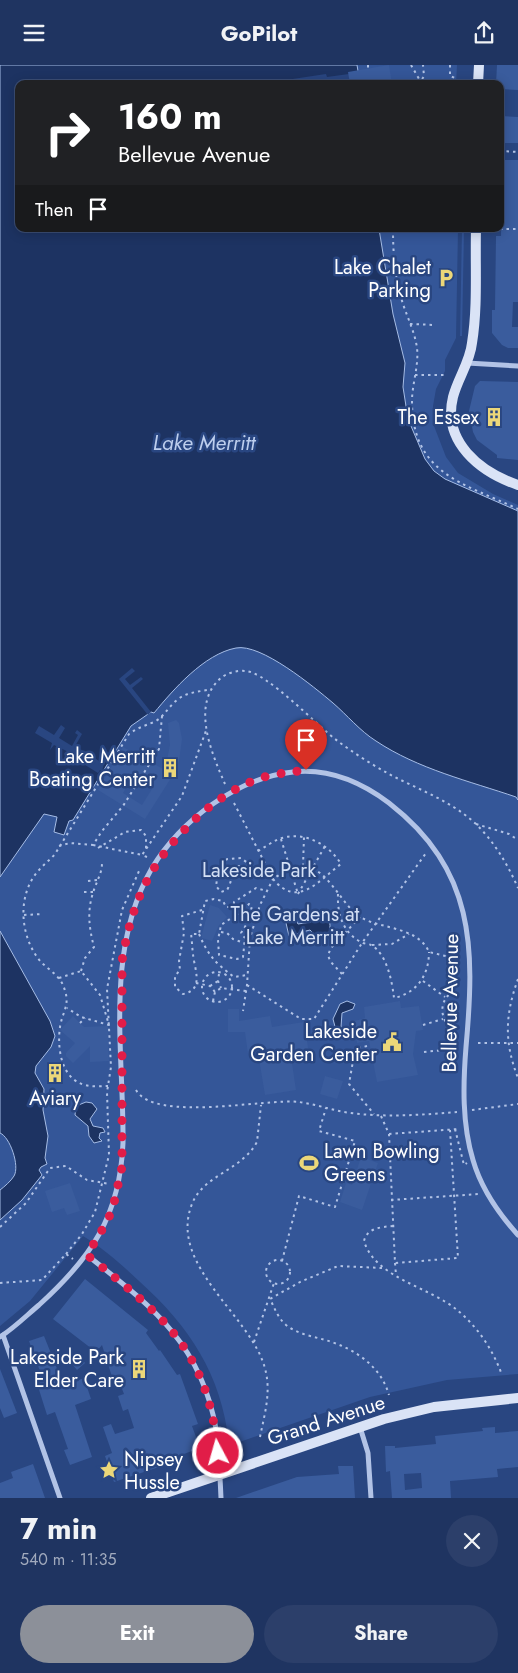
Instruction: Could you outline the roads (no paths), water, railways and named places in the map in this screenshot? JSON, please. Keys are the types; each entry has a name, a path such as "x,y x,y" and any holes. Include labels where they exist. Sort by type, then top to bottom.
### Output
{"main road":[{"path":"478,80 479,65"},
{"path":"476,232 472,343 467,363 453,397 452,423 465,453 482,469 518,485"},
{"name":"Grand Avenue","path":"151,1498 360,1426 434,1407 518,1398"}],"street":[{"path":"467,363 518,366"},
{"name":"Bellevue Avenue","path":"2,1336 48,1296 87,1255 108,1220 119,1185 123,1143 120,997 123,953 140,895 159,858 175,839 210,807 230,793 267,776 306,770 329,772 373,791 404,815 432,845 458,893 465,913 469,942 469,1007 464,1067 466,1128 473,1161 487,1193 497,1210 518,1235"},
{"path":"87,1255 151,1306 173,1331 187,1351 208,1397 216,1430 222,1498"},
{"path":"2,1336 60,1498"},
{"path":"360,1426 368,1453 371,1498"}],"water":[{"name":"Lake Merritt","path":"0,65 357,65 358,71 352,80 15,80 15,232 379,232 393,314 405,363 403,387 408,419 425,459 434,471 445,479 518,511 518,800 516,797 426,767 392,751 370,737 301,677 259,652 247,648 236,648 212,657 201,665 170,694 154,713 151,712 131,726 73,820 69,821 64,835 54,832 57,817 44,814 0,877"},
{"path":"323,911 330,922 328,936 315,935 310,930 298,933 294,939 289,936 286,923 295,918 298,924 311,922 312,915"},
{"path":"0,931 50,1021 55,1036 51,1047 36,1066 35,1073 44,1089 43,1110 48,1136 45,1158 47,1164 41,1167 39,1170 42,1175 22,1200 0,1220 0,1190 14,1176 16,1166 13,1152 7,1140 0,1133"},
{"path":"347,1001 355,1004 353,1009 342,1013 341,1027 343,1036 338,1038 333,1019 340,1004"},
{"path":"86,1102 92,1103 97,1109 90,1119 93,1126 103,1128 105,1132 100,1133 99,1138 102,1141 94,1143 89,1136 88,1126 75,1115 76,1106"}],"place":[{"name":"Lake Chalet Parking","path":"446,278"},
{"name":"The Essex","path":"494,417"},
{"name":"Lake Merritt Boating Center","path":"170,768"},
{"name":"Lakeside Garden Center","path":"392,1042"},
{"name":"Aviary","path":"55,1073"},
{"name":"Lawn Bowling Greens","path":"309,1163"},
{"name":"Lakeside Park Elder Care","path":"139,1369"},
{"name":"Nipsey Hussle","path":"109,1470"}],"park label":[{"name":"Lakeside Park","path":"259,870"},
{"name":"The Gardens at Lake Merritt","path":"295,926"}]}
